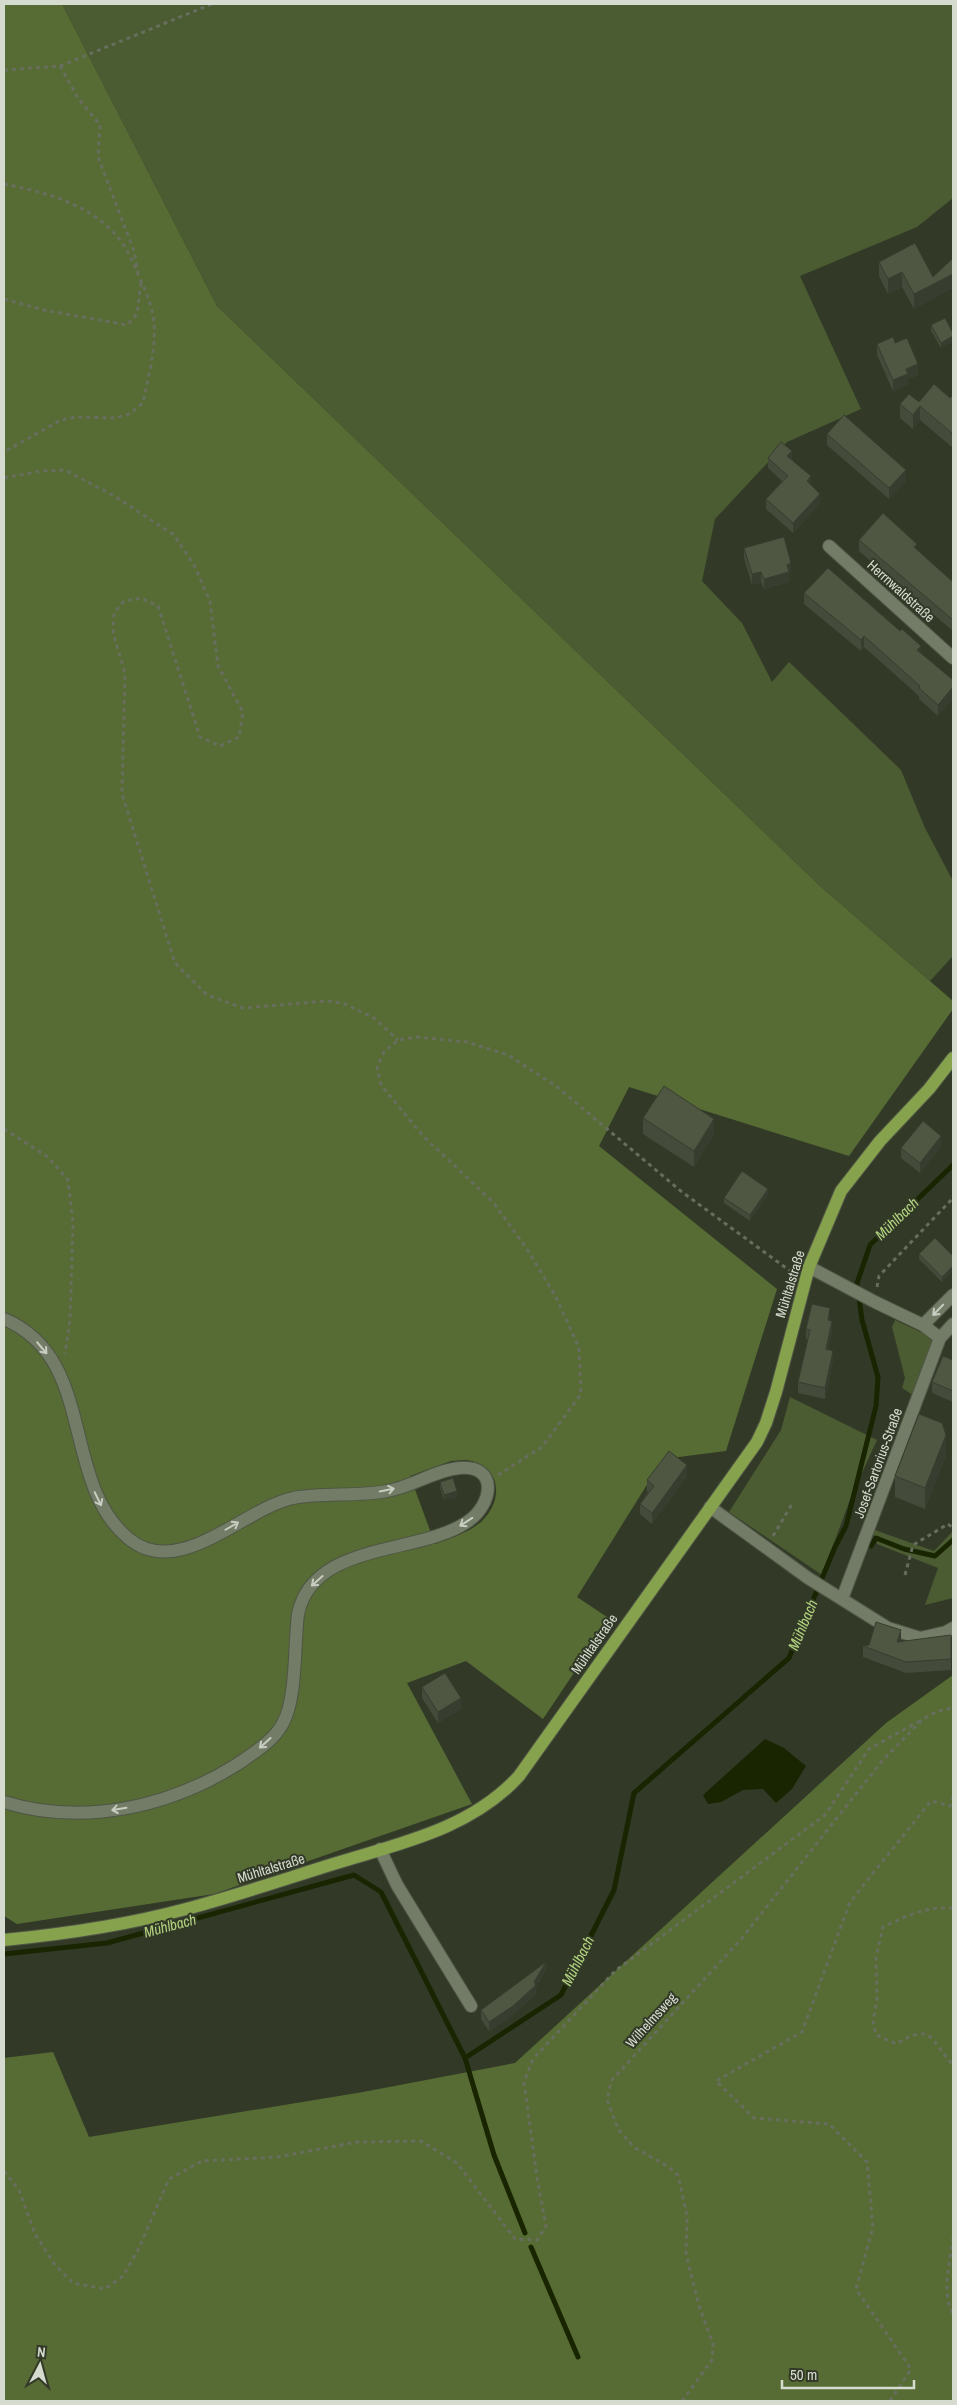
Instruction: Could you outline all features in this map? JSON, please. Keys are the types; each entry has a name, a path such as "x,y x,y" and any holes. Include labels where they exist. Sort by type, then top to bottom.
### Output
{"main road":[{"name":"Mühltalstraße","path":"4,1940 57,1935 185,1910 457,1823 486,1806 506,1790 519,1776 756,1442 766,1423 809,1267 842,1191 880,1141 929,1089 953,1058"}],"street":[{"name":"Herrnwaldstraße","path":"829,546 953,658"},
{"path":"809,1267 872,1301 923,1325 940,1338"},
{"path":"923,1325 953,1294"},
{"path":"4,1320 29,1334 41,1345 62,1377 78,1426 93,1489 102,1508 115,1527 148,1549 183,1550 200,1544 268,1507 293,1498 389,1491 453,1469 464,1468 479,1471 487,1482 487,1501 483,1508 467,1523 439,1536 371,1552 330,1570 308,1589 301,1602 298,1614 287,1715 275,1734 248,1757 185,1791 132,1807 104,1812 51,1813 4,1802"},
{"name":"Josef-Sartorius-Straße","path":"842,1599 940,1338 953,1324"},
{"path":"710,1507 824,1589 888,1628 920,1638 946,1632 953,1628"},
{"path":"380,1849 397,1885 471,2006"}],"path":[{"path":"4,70 60,66 212,4"},
{"path":"4,299 44,310 127,324 137,314 142,287 134,251 98,157 100,125 78,98 60,66"},
{"path":"4,184 42,192 74,204 108,226 125,247 148,294 154,324 150,369 143,403 129,414 114,418 77,417 61,420 4,452"},
{"path":"4,478 40,471 65,470 116,497 174,535 195,567 210,601 218,666 243,712 239,737 220,746 200,737 158,606 141,598 124,601 114,613 113,633 125,673 122,794 175,963 207,995 243,1008 328,1002 345,1004 374,1018 398,1040"},
{"path":"487,1482 542,1447 581,1394 579,1348 556,1297 527,1249 494,1203 424,1136 381,1085 377,1067 384,1052 398,1040 417,1037 467,1042 508,1055 556,1086 682,1192 804,1282"},
{"path":"4,1129 48,1157 68,1180 74,1222 70,1320 62,1377"},
{"path":"872,1301 879,1276 953,1198"},
{"path":"766,1547 792,1504"},
{"path":"905,1575 913,1545 948,1524 953,1528"},
{"name":"Wilhelmsweg","path":"682,2401 712,2360 713,2344 699,2306 686,2254 687,2216 678,2175 667,2166 635,2148 618,2129 608,2100 611,2081 742,1938 882,1761 923,1719 938,1711 953,1708"},
{"path":"4,2171 20,2190 35,2234 55,2265 73,2283 105,2289 123,2276 169,2179 202,2161 278,2157 356,2142 421,2141 457,2164 515,2239 537,2240 546,2226 537,2178 524,2082 533,2060 615,1971 824,1815 869,1749 923,1719"},
{"path":"890,2401 911,2369 856,2289 873,2227 867,2162 829,2124 754,2118 716,2081 802,2032 850,1902 931,1801 950,1806 953,1797"},
{"path":"953,1908 938,1906 909,1914 883,1927 876,1957 877,1999 873,2024 876,2035 896,2044 916,2034 926,2034 933,2037 953,2065"},
{"path":"953,2238 947,2286 947,2303 953,2314"}],"shaded area":[{"path":"4,4 62,4 217,306 820,886 953,1001 953,1009 849,1156 629,1087 599,1146 777,1289 726,1451 663,1459 577,1597 610,1619 543,1719 466,1661 407,1683 472,1804 214,1894 17,1924 4,1916","holes":["464,1460 476,1462 492,1474 496,1493 494,1503 489,1513 476,1526 435,1544 410,1476 451,1461"]},
{"path":"62,4 953,4 953,198 917,227 800,276 861,409 787,442 715,519 702,581 742,623 772,682 789,662 901,770 925,828 953,881 953,956 930,981 820,886 217,306"},
{"path":"895,1320 929,1336 934,1343 913,1395 902,1388 905,1378 892,1327"},
{"path":"790,1397 877,1440 851,1497 822,1575 729,1512 781,1430"},
{"path":"872,1529 934,1551 953,1531 953,1598 925,1605 938,1568 877,1544"},
{"path":"953,1675 953,2401 4,2401 4,2058 53,2052 89,2137 363,2092 515,2063 886,1723"},
{"path":"765,1739 784,1748 806,1766 792,1789 776,1803 763,1789 743,1790 721,1802 708,1804 703,1795"}],"building":[{"path":"915,243 933,277 953,258 953,274 914,294 902,272 888,279 879,262"},
{"path":"945,318 953,336 941,343 931,325"},
{"path":"893,337 895,343 907,338 918,364 906,369 908,374 893,380 877,344"},
{"path":"934,384 950,398 953,395 953,434 920,406 913,415 900,404 909,394 919,402"},
{"path":"844,415 906,470 889,488 827,434"},
{"path":"781,442 792,451 787,456 811,476 807,481 820,494 793,523 766,499 788,476 768,458"},
{"path":"883,513 917,544 914,547 953,582 953,620 859,540"},
{"path":"784,537 791,563 787,565 789,572 764,579 761,572 752,574 744,548"},
{"path":"828,568 900,631 902,629 921,646 917,650 953,680 953,687 938,705 919,688 920,686 864,636 861,640 804,593"},
{"path":"664,1086 714,1119 694,1151 643,1118"},
{"path":"923,1121 941,1136 920,1163 901,1148"},
{"path":"742,1171 768,1189 750,1215 724,1198"},
{"path":"935,1238 953,1256 953,1266 942,1277 919,1254"},
{"path":"812,1304 830,1308 828,1320 832,1321 826,1349 833,1351 825,1388 798,1382 810,1330 806,1329"},
{"path":"943,1356 953,1360 953,1391 932,1382"},
{"path":"919,1414 942,1423 946,1435 925,1488 895,1476"},
{"path":"669,1451 687,1465 652,1513 640,1504 654,1486 647,1480"},
{"path":"453,1478 457,1491 444,1495 440,1482"},
{"path":"876,1622 901,1630 897,1642 951,1635 951,1659 906,1662 863,1646 869,1645"},
{"path":"445,1673 461,1698 438,1712 422,1687"},
{"path":"546,1962 534,1982 536,1985 513,2006 489,2022 481,2010"}],"waterway":[{"name":"Mühlbach","path":"4,1954 107,1943 354,1875 381,1892 465,2058 561,1995 614,1890 634,1793 789,1658 835,1547 846,1526 876,1406 878,1377 862,1320 857,1283 870,1245 953,1165"},
{"path":"871,1546 876,1538 904,1549 935,1556 953,1540"},
{"name":"Mühlbach","path":"465,2058 494,2155 525,2233"},
{"name":"Mühlbach","path":"531,2247 578,2357"}]}
